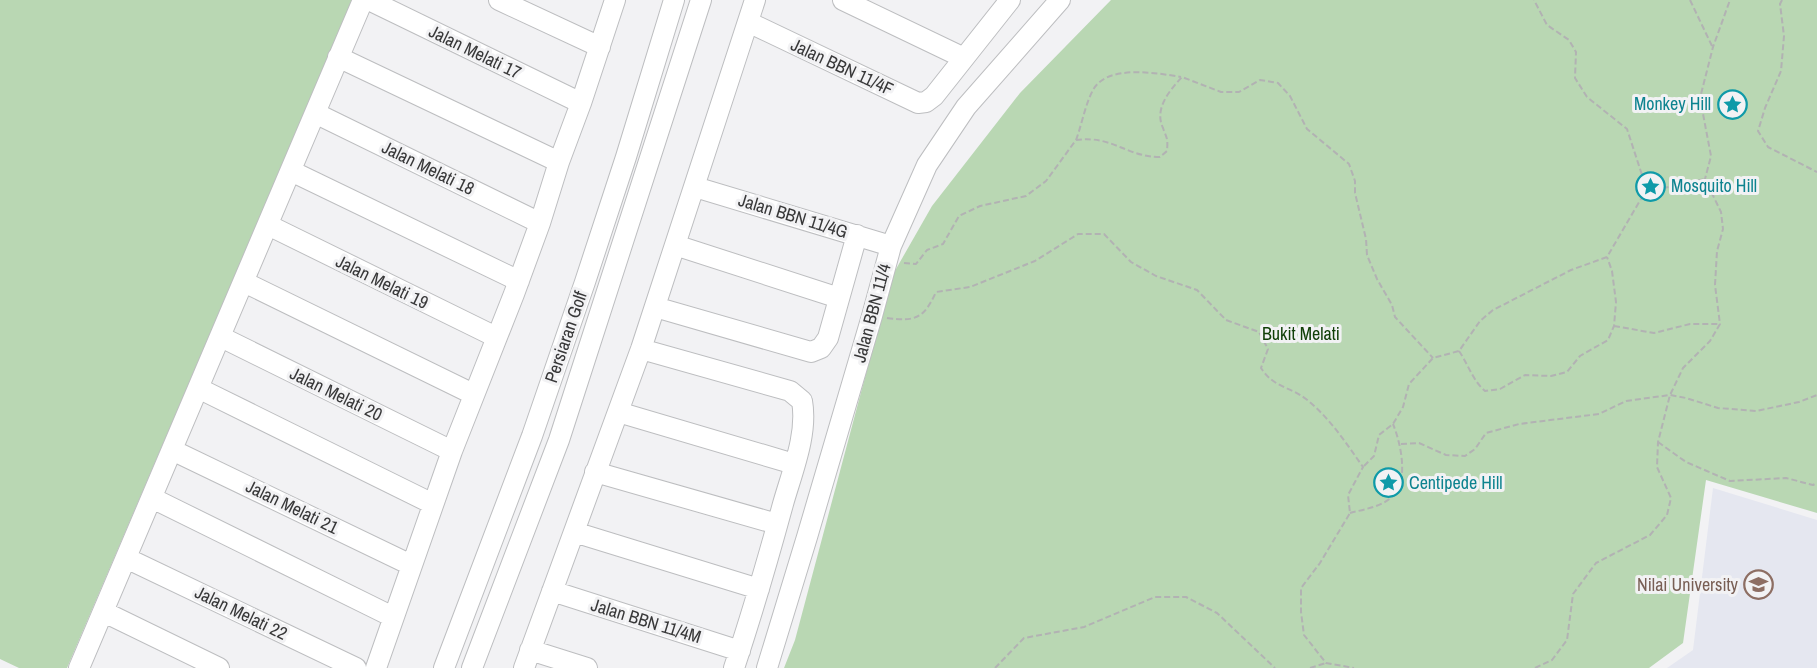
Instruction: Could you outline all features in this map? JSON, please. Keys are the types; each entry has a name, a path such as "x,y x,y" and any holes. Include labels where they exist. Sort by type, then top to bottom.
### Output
{"street":[{"path":"79,668 363,0"},
{"name":"Jalan Melati 17","path":"369,0 581,104"},
{"path":"499,0 600,47"},
{"path":"376,668 452,451 519,281 615,0"},
{"name":"Persiaran Golf","path":"444,668 532,436 626,157 674,0"},
{"name":"Persiaran Golf","path":"472,668 559,440 701,0"},
{"path":"587,668 527,659 641,349 755,0"},
{"path":"843,0 964,58 1006,1"},
{"name":"Jalan BBN 11/4","path":"767,668 889,253 927,165 966,108 1060,0"},
{"name":"Jalan BBN 11/4F","path":"748,22 918,103 926,102 934,96 964,58"},
{"path":"338,57 559,162"},
{"name":"Jalan Melati 18","path":"315,113 540,222"},
{"path":"291,171 519,281"},
{"name":"Jalan BBN 11/4G","path":"695,187 857,235 889,253"},
{"name":"Jalan Melati 19","path":"268,225 496,337"},
{"path":"655,307 811,352 821,348 828,338 857,235"},
{"path":"675,245 839,298"},
{"path":"244,282 474,394"},
{"name":"Jalan Melati 20","path":"221,337 452,451"},
{"path":"641,349 790,391 802,401 805,417 794,464 737,659"},
{"path":"198,388 433,504"},
{"path":"618,412 794,464"},
{"name":"Jalan Melati 21","path":"172,450 411,565"},
{"path":"596,472 777,524"},
{"path":"152,498 393,617"},
{"path":"574,532 759,589"},
{"name":"Jalan Melati 22","path":"126,558 356,668"},
{"name":"Jalan BBN 11/4M","path":"552,591 737,659"},
{"path":"104,612 219,668"}],"path":[{"path":"1326,663 1304,635 1301,588 1320,563 1350,513 1348,495 1363,467 1374,456 1379,435 1393,424 1404,407 1409,384 1433,358 1459,351 1480,321 1493,310 1571,270 1607,256 1645,192 1627,129 1587,97 1575,78 1576,52 1569,40 1547,25 1534,0"},
{"path":"1690,0 1713,47"},
{"path":"1535,668 1552,660 1567,640 1573,594 1596,563 1650,535 1667,515 1671,498 1657,466 1658,442 1670,395 1683,368 1710,341 1720,324 1715,285 1717,251 1723,229 1721,212 1705,179 1711,156 1700,98 1713,47 1730,0"},
{"path":"1782,0 1780,4 1784,36 1781,71 1758,131 1768,147 1817,172"},
{"path":"889,253 916,264 927,250 943,244 959,216 980,206 1026,196 1046,181 1076,140 1092,91 1100,81 1119,74 1151,71 1182,77 1221,92 1239,92 1260,80 1278,83 1290,96 1307,129 1349,164 1355,181 1355,193 1366,239 1367,255 1395,317 1433,358"},
{"path":"1076,140 1091,138 1112,142 1145,157 1160,157 1167,151 1168,138 1162,127 1160,112 1169,92 1182,77"},
{"path":"1645,192 1705,179"},
{"path":"872,316 907,321 927,311 936,292 970,287 1035,261 1078,234 1104,234 1131,262 1156,276 1197,290 1226,320 1259,332 1268,349 1261,368 1268,379 1305,398 1331,423 1363,467"},
{"path":"1459,351 1470,367 1476,384 1485,391 1500,389 1525,375 1551,376 1567,372 1580,356 1608,340 1614,326 1616,302 1612,271 1607,256"},
{"path":"1614,326 1654,333 1690,324 1720,324"},
{"path":"1401,444 1419,443 1446,455 1465,456 1475,449 1486,433 1519,424 1599,414 1626,401 1670,395 1718,408 1756,411 1799,402 1817,394"},
{"path":"1350,513 1383,503 1397,492 1402,473 1401,444 1393,424"},
{"path":"1658,442 1686,462 1730,481 1786,478 1813,485 1817,483"},
{"path":"995,668 1024,638 1084,627 1155,597 1186,597 1218,613 1275,668"},
{"path":"1310,668 1326,663 1354,668"}],"shaded area":[{"name":"Nilai University","path":"1713,488 1817,520 1817,668 1667,668 1693,650"}],"green space":[{"path":"0,0 353,0 67,668 19,668 0,659"},
{"name":"Bukit Melati","path":"1111,0 1817,0 1817,513 1706,480 1683,643 1649,668 784,668 795,640 892,276 932,206 1020,93"}],"place":[{"name":"Monkey Hill","path":"1732,104"},
{"name":"Mosquito Hill","path":"1650,186"},
{"name":"Centipede Hill","path":"1388,483"},
{"name":"Nilai University","path":"1759,585"}]}
